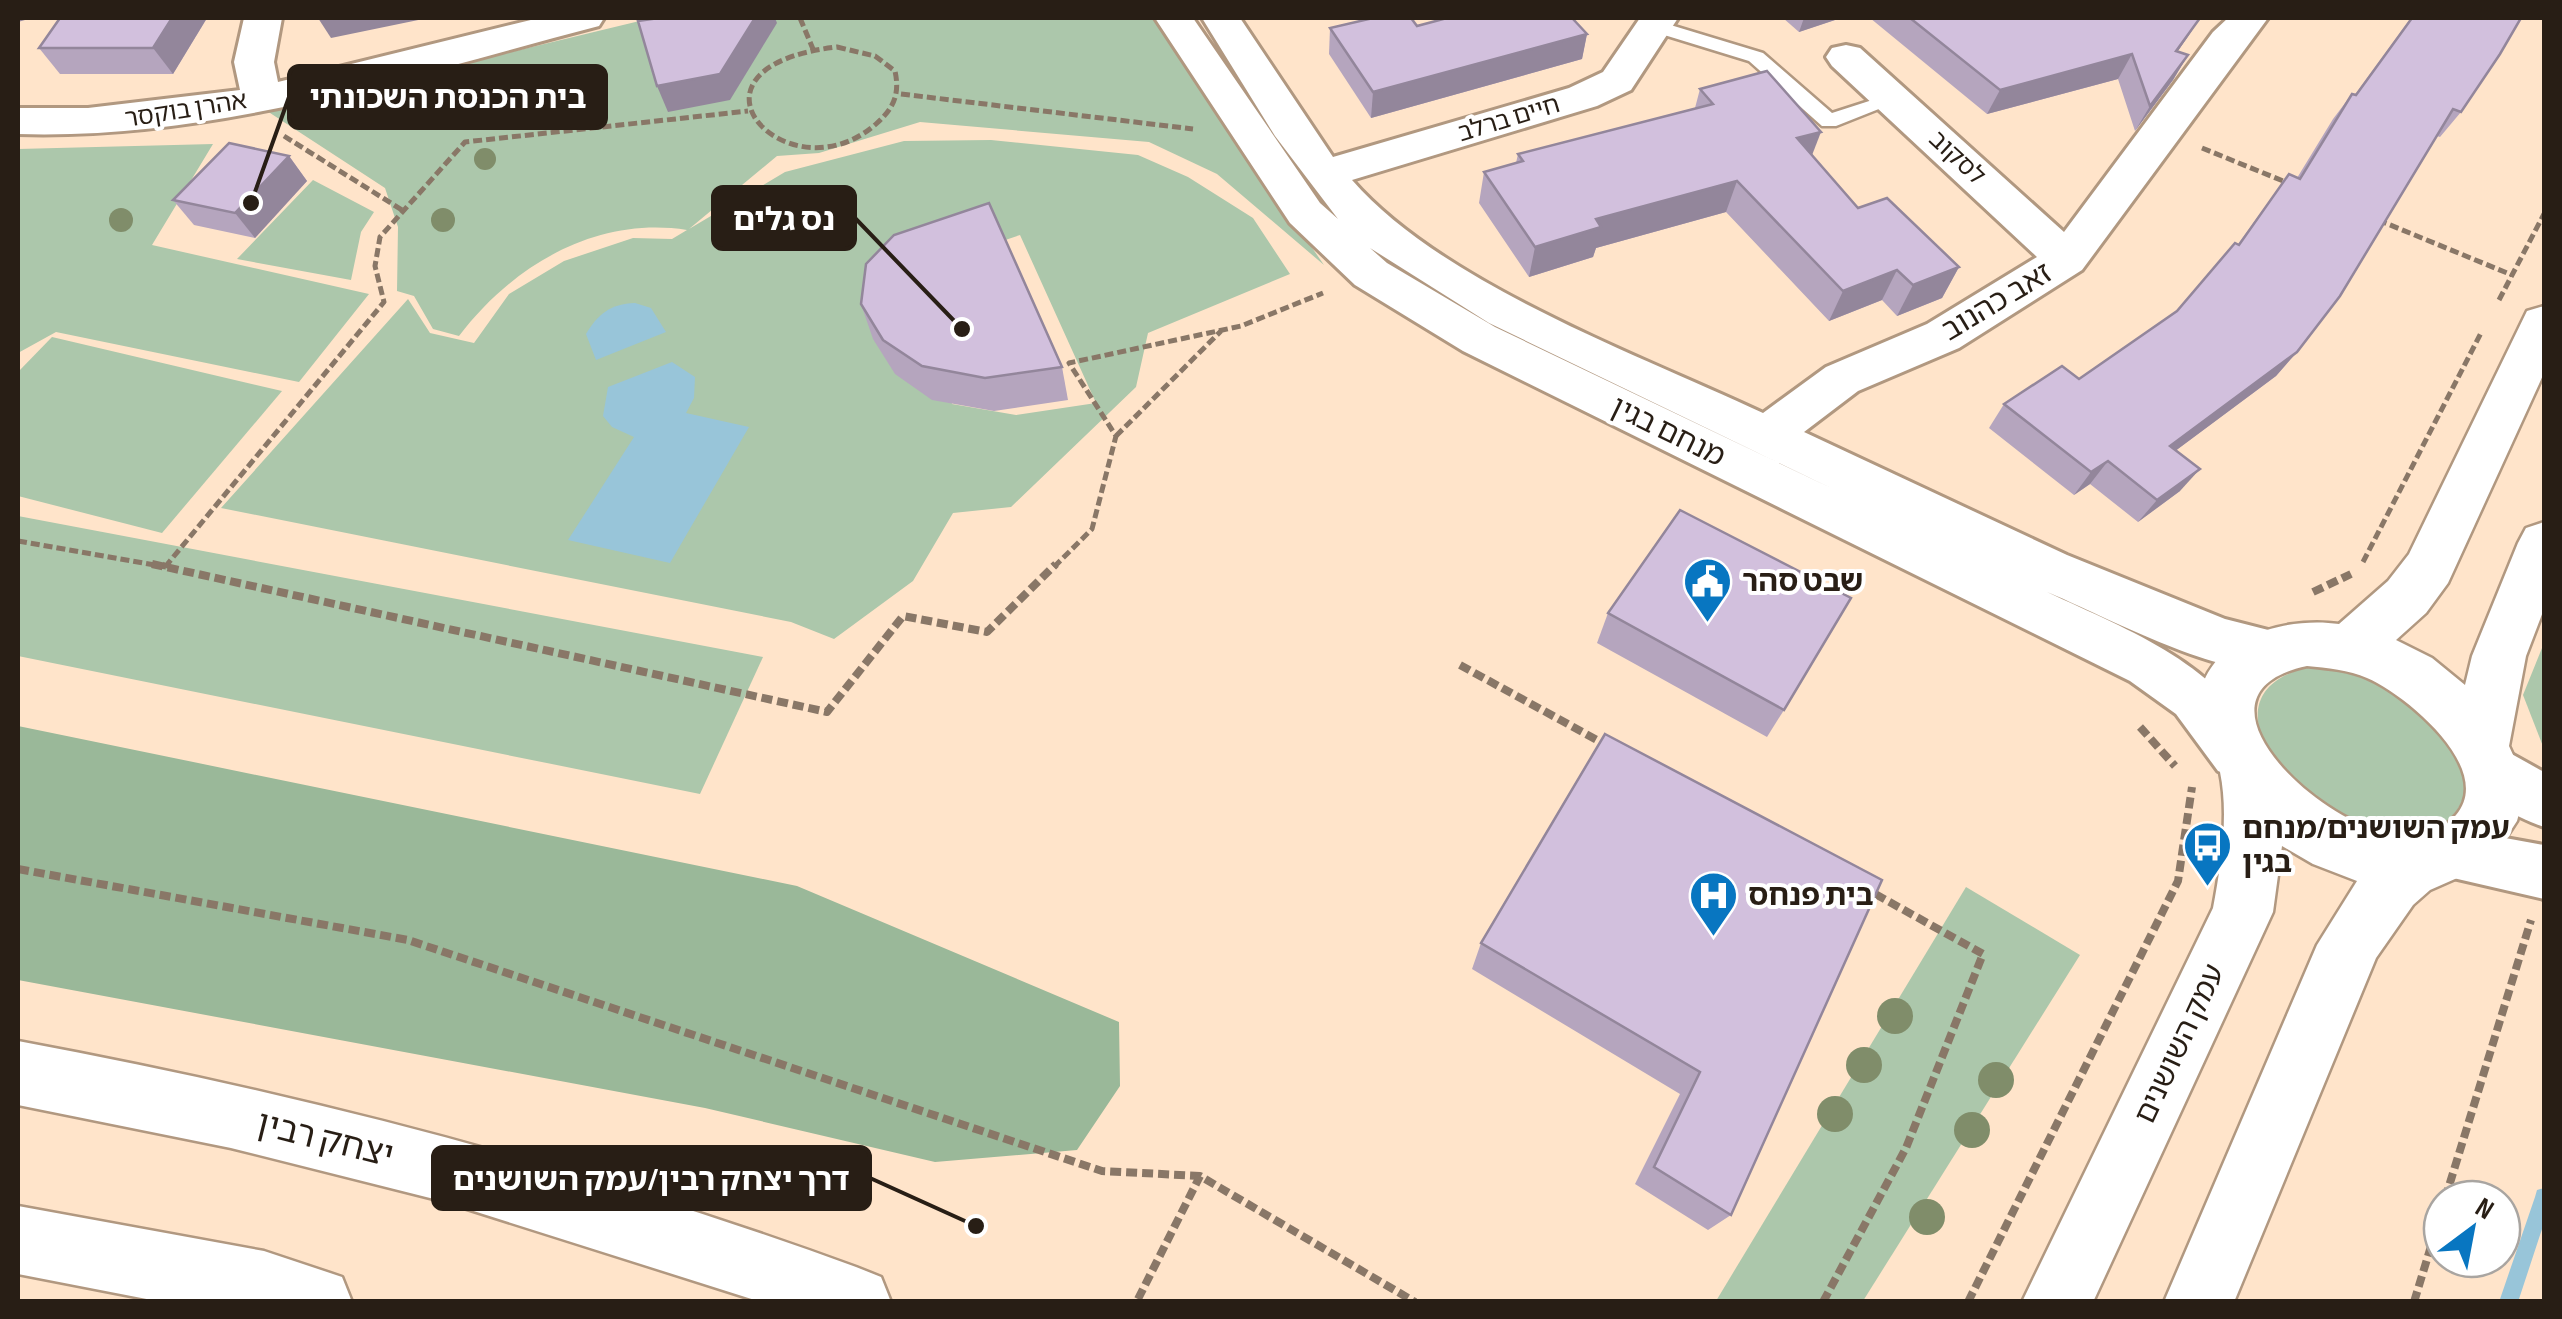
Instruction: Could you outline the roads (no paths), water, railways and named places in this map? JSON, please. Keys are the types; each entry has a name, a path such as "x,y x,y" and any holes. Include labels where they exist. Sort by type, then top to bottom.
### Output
{"street":[{"path":"248,100 263,18"},
{"name":"אהרן בוקסר","path":"18,121 111,122 248,100 585,18"},
{"name":"מנחם בגין","path":"1174,18 1304,213 1370,274 1478,339 2148,665 2195,698 2243,764"},
{"name":"מנחם בגין","path":"1221,18 1326,173 1365,221 1442,276 1504,311 2048,570 2220,640 2270,651"},
{"name":"חיים ברלב","path":"1326,173 1583,97 1617,81 1657,22"},
{"name":"זאב כהנוב","path":"1768,434 1842,379 1943,336 2067,260 2164,132 2226,28"},
{"name":"לסקוב","path":"1846,56 2067,260"},
{"path":"2350,648 2407,597 2430,568 2544,323"},
{"path":"2199,1302 2340,968 2369,910 2389,884 2482,834 2494,804 2486,756 2499,656 2544,543"},
{"path":"2539,893 2436,860 2369,858 2322,839 2280,810 2243,764 2228,721 2232,691 2246,667 2270,651 2308,643 2350,648 2390,662 2426,684 2458,712 2486,756 2544,802"},
{"name":"עמק השושנים","path":"2058,1302 2243,912 2253,851 2243,764"},
{"name":"יצחק רבין","path":"18,1073 350,1144 530,1192 701,1242 856,1302"},
{"path":"18,1240 264,1286 317,1302"}],"lane":[{"path":"1657,22 1756,57 1829,121 1894,98"}],"water":[{"path":"635,303 651,308 666,332 596,360 586,334 612,308"},
{"path":"672,362 695,377 694,398 686,413 749,427 670,563 568,540 634,437 612,427 603,416 608,387"}],"waterway":[{"path":"2508,1302 2544,1197"}],"place":[{"name":"בית הכנסת השכונתי","path":"251,203"},
{"name":"נס גלים","path":"962,329"},
{"name":"שבט סהר","path":"1707,624"},
{"name":"עמק השושנים/מנחם בגין","path":"2207,888"},
{"name":"בית פנחס","path":"1713,938"},
{"name":"דרך יצחק רבין/עמק השושנים","path":"976,1226"}]}
